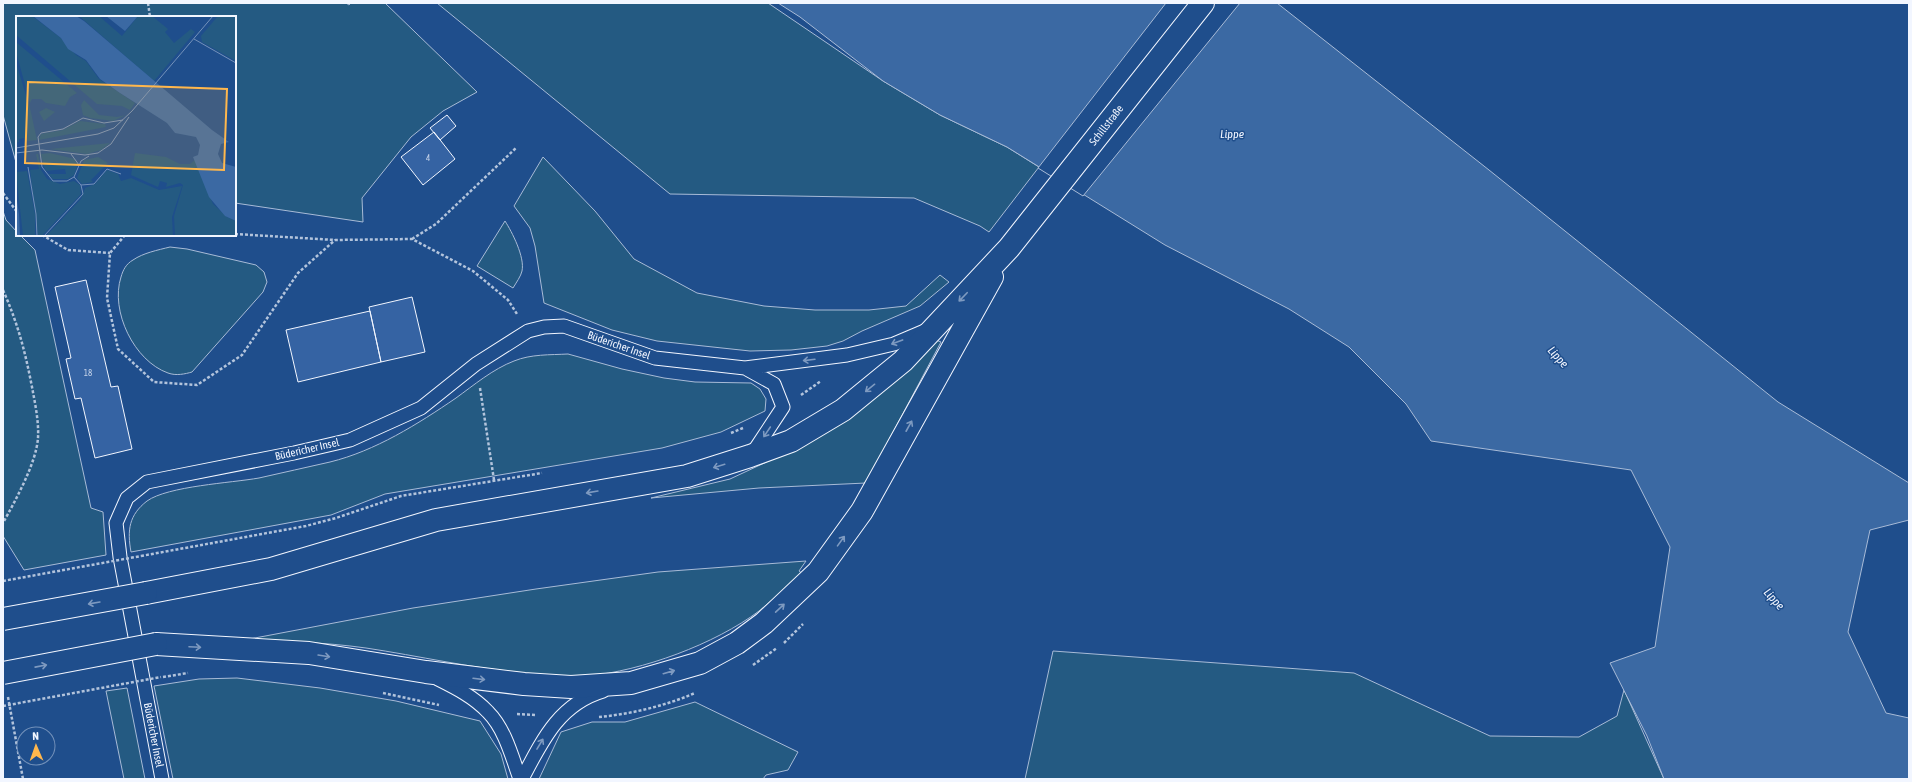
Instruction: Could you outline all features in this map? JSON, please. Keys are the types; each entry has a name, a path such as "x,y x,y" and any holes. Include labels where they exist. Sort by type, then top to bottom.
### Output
{"main road":[{"name":"Schillstraße","path":"1009,248 1203,3"},
{"path":"3,619 271,569 436,520 687,476 791,441 843,410 903,361 1009,248"},
{"path":"3,673 156,644 309,653 426,672 524,684 571,687 632,683 700,663 737,643 764,623 818,572 862,511 1009,248"}],"lane":[{"name":"Büdericher Insel","path":"162,779 120,557 116,523 127,498 147,482 294,453 350,440 421,408 476,364 528,331 544,327 564,326 655,358 745,368"},
{"path":"745,368 848,355 894,344 933,328"},
{"path":"745,368 774,384 783,408 750,456"},
{"path":"426,672 462,691 488,712 505,739 521,779"},
{"path":"521,779 540,743 560,717 571,706 592,694 632,683"}],"path":[{"path":"148,3 150,16"},
{"path":"412,239 436,224 516,148"},
{"path":"3,193 16,211"},
{"path":"236,234 334,240 412,239 444,255 478,276 508,300 528,331"},
{"path":"44,236 68,250 110,253"},
{"path":"124,236 110,253 107,298 118,349 154,382 196,385 242,355 298,273 334,240"},
{"path":"3,290 16,319 24,346 35,403 38,439 33,459 3,523"},
{"path":"783,408 818,384 848,355"},
{"path":"476,364 494,480"},
{"path":"3,581 141,556"},
{"path":"3,706 189,673"},
{"path":"375,692 444,706"},
{"path":"7,695 24,779"}],"shaded area":[{"path":"3,3 346,3 349,5 351,3 385,3 477,92 443,111 411,137 362,198 363,222 236,203 236,16 16,16 16,162 3,115"},
{"path":"437,3 768,3 883,81 940,115 1007,147 1039,167 989,232 980,226 914,198 670,194"},
{"path":"543,157 595,211 634,259 697,293 764,306 815,310 869,310 906,306 940,275 949,282 920,306 862,331 843,341 827,346 791,350 750,351 657,341 612,330 544,303 535,246 530,228 514,206"},
{"path":"3,211 6,220 16,231 16,236 21,236 35,250 91,508 103,512 106,555 24,570 3,536"},
{"path":"505,221 511,231 522,259 521,275 513,288 477,266"},
{"path":"170,247 187,249 256,265 264,272 267,282 263,292 192,372 180,374 168,373 156,367 145,358 135,346 128,333 122,319 119,305 118,290 121,277 127,265 141,255"},
{"path":"936,340 941,342 866,483 759,488 651,498 730,479 803,445"},
{"path":"568,354 622,369 664,378 695,382 751,383 760,389 766,399 765,411 721,432 662,448 385,494 331,515 131,552 129,537 133,517 141,506 157,496 184,488 259,478 347,457 396,436 506,364 527,357"},
{"path":"806,561 799,571 803,574 759,611 721,634 700,645 654,662 608,673 587,676 563,676 504,671 386,651 334,644 239,641 413,608 536,589 658,572"},
{"path":"1053,651 1354,673 1490,736 1579,737 1617,716 1624,690 1664,779 1025,779"},
{"path":"237,678 320,688 396,701 480,721 501,754 508,779 173,779 154,686 199,679"},
{"path":"127,688 145,779 124,779 106,691"},
{"path":"695,702 798,752 788,770 766,775 763,779 539,779 561,732 592,722 625,722"}],"water":[{"name":"Lippe","path":"778,3 1277,3 1489,170 1778,402 1909,483 1909,520 1870,530 1848,632 1886,713 1909,718 1909,779 1664,779 1647,736 1610,663 1655,647 1670,547 1631,470 1431,441 1406,404 1349,347 1289,309 1165,245 1007,147 940,115 883,81 800,17"}],"pier":[{"path":"1166,3 1240,3 1083,196 1038,168"}],"building":[{"path":"447,115 456,126 440,140 430,128"},
{"path":"434,132 455,159 423,185 401,157"},
{"path":"86,280 111,387 118,386 132,449 95,458 81,398 75,399 66,359 71,358 55,287"},
{"path":"412,297 425,352 381,362 369,307"},
{"path":"370,311 381,362 298,382 286,330"}]}
